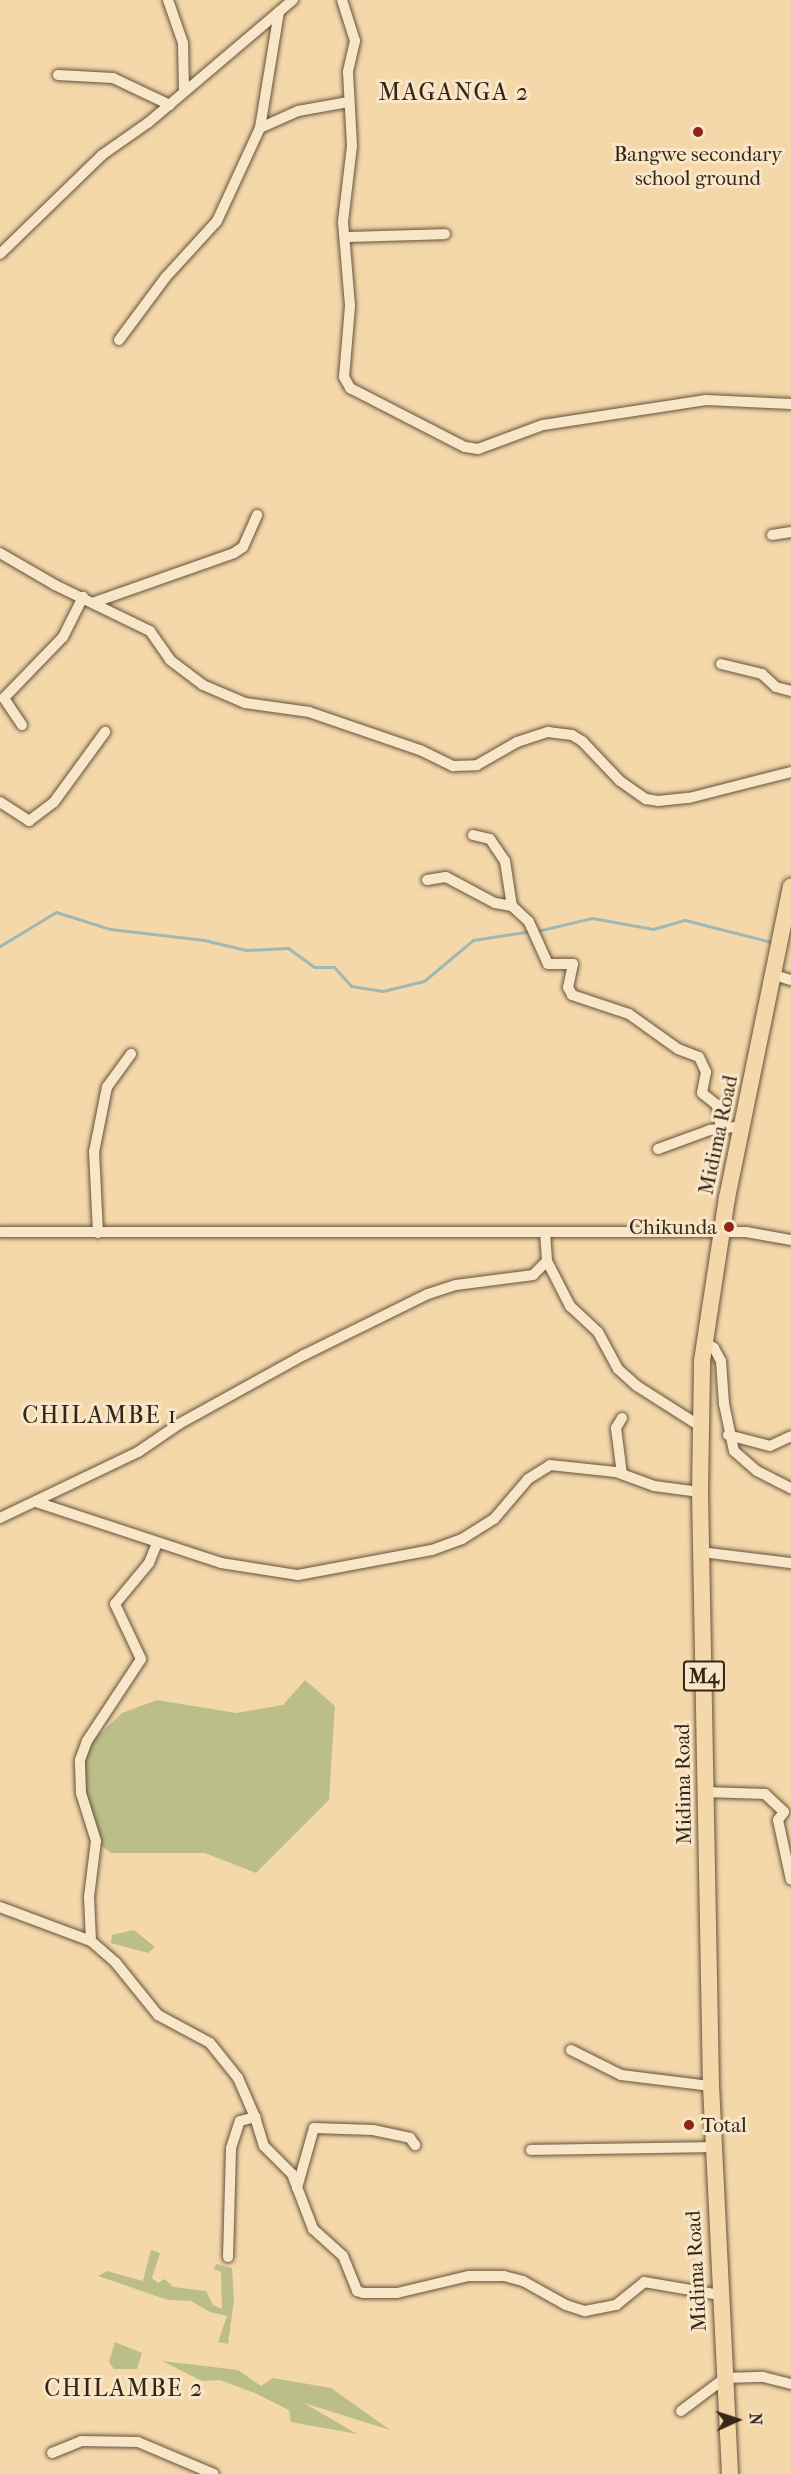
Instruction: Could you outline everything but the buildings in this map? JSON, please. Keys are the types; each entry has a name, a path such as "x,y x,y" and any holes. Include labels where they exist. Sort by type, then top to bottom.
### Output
{"main road":[{"name":"Midima Road","path":"730,2474 712,2147 700,1492 703,1341 720,1235 791,886"}],"street":[{"path":"168,0 183,43 184,90"},
{"path":"0,254 90,165 170,105 184,90 292,0"},
{"path":"342,0 355,41 348,72 348,102 353,134 343,208 350,306 345,384 465,447 486,447 543,425 706,400 791,404"},
{"path":"119,340 177,263 208,234 260,128 279,12"},
{"path":"58,75 113,78 170,105"},
{"path":"260,128 298,111 348,102"},
{"path":"345,237 445,234"},
{"path":"95,602 234,553 243,547 257,514"},
{"path":"772,535 791,532"},
{"path":"0,553 156,635 170,660 203,685 245,703 309,712 420,750 453,766 477,765 533,735 561,733 582,741 633,791 658,801 689,798 791,771"},
{"path":"22,725 2,700 63,637 83,597"},
{"path":"721,664 762,674 776,687 791,691"},
{"path":"0,802 29,821 54,801 105,732"},
{"path":"472,835 490,839 505,861 512,906"},
{"path":"427,880 446,877 495,903 512,906 529,922 548,964 573,964 568,987 572,994 629,1014 678,1049 699,1057 706,1072 702,1094 717,1105 721,1128"},
{"path":"772,974 791,980"},
{"path":"98,1233 94,1152 107,1087 131,1054"},
{"path":"658,1149 721,1128 744,1126"},
{"path":"0,1232 545,1232 720,1235 746,1232 791,1240"},
{"path":"545,1232 547,1261 570,1306 598,1332 626,1378 700,1426"},
{"path":"0,1518 138,1452 179,1424 304,1355 428,1293 456,1285 533,1275 547,1261"},
{"path":"703,1341 714,1348 721,1361 728,1435 742,1461 791,1488"},
{"path":"622,1418 615,1428 622,1474"},
{"path":"728,1435 770,1446 791,1436"},
{"path":"36,1502 157,1543 252,1570 298,1575 321,1573 432,1550 462,1539 494,1519 528,1479 550,1465 622,1474 654,1486 700,1492"},
{"path":"91,1941 89,1897 96,1841 81,1793 80,1760 87,1742 141,1659 141,1653 115,1604 148,1563 157,1543"},
{"path":"701,1552 791,1563"},
{"path":"705,1792 765,1794 784,1812 778,1820 791,1880"},
{"path":"0,1907 91,1941 116,1963 158,2015 210,2043 238,2078 255,2117 264,2146 292,2174 313,2229 343,2256 357,2290 363,2294 397,2293 469,2276 504,2276 524,2281 566,2305 585,2310 616,2305 644,2282 720,2295"},
{"path":"571,2049 621,2075 711,2086"},
{"path":"228,2257 231,2148 240,2121 255,2117"},
{"path":"297,2187 314,2128 373,2130 410,2138 415,2145"},
{"path":"531,2150 712,2147"},
{"path":"681,2411 725,2378 763,2377 791,2384"},
{"path":"52,2452 81,2441 138,2442 214,2474"}],"green space":[{"path":"305,1680 335,1706 329,1800 256,1873 205,1853 111,1853 99,1844 82,1791 83,1750 122,1713 157,1700 236,1713 283,1705"},
{"path":"134,1930 155,1947 148,1953 111,1943 112,1935"},
{"path":"151,2250 160,2253 152,2278 158,2283 165,2279 173,2287 206,2291 213,2305 222,2309 221,2272 214,2269 216,2264 232,2268 234,2300 228,2344 218,2342 227,2316 210,2312 191,2301 168,2300 98,2276 107,2271 143,2281"},
{"path":"115,2342 142,2353 137,2369 114,2369 109,2362"},
{"path":"162,2361 238,2370 261,2386 273,2378 331,2388 390,2430 304,2403 357,2434 291,2422 289,2410 257,2394 220,2380 202,2381"}],"waterway":[{"path":"0,946 56,912 110,929 204,940 246,950 288,948 314,967 334,967 351,986 383,991 424,981 473,940 531,931"},
{"path":"537,931 592,918 653,929 685,920 771,942"}],"place":[{"name":"Bangwe secondary school ground","path":"698,132"},
{"name":"Chikunda","path":"729,1227"},
{"name":"Total","path":"689,2125"}],"district":[{"name":"MAGANGA 2","path":"454,93"},
{"name":"CHILAMBE 1","path":"100,1416"},
{"name":"CHILAMBE 2","path":"124,2389"}]}
